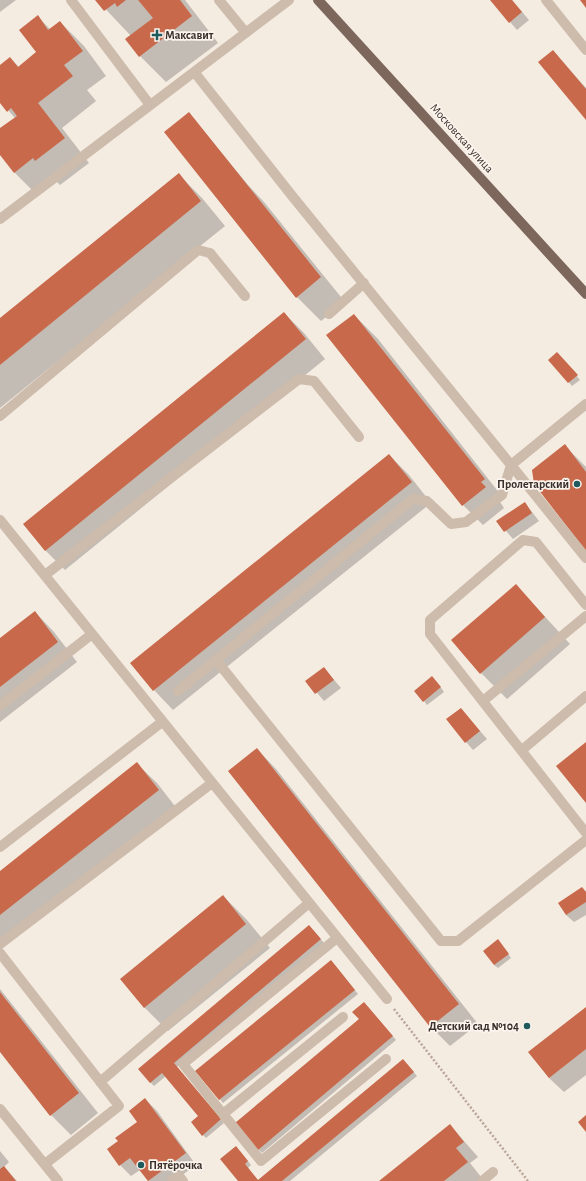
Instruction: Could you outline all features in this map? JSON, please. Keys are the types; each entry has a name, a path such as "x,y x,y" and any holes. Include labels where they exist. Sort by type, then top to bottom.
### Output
{"main road":[{"name":"Московская улица","path":"318,0 586,294"}],"street":[{"path":"71,0 150,106"},
{"path":"219,0 246,33"},
{"path":"0,219 195,73 289,0"},
{"path":"546,0 586,50"},
{"path":"195,73 586,558"},
{"path":"0,416 198,250 210,253 245,296"},
{"path":"329,314 364,283"},
{"path":"44,575 299,379 314,381 360,437"},
{"path":"178,691 413,499 427,501 451,524 466,522 502,495 511,465 586,404"},
{"path":"0,520 387,999"},
{"path":"586,605 536,542 523,540 430,620 430,634 586,833"},
{"path":"483,701 586,616"},
{"path":"0,706 92,634"},
{"path":"216,660 441,941 458,941 586,840"},
{"path":"522,750 586,696"},
{"path":"0,847 162,722"},
{"path":"0,944 212,783"},
{"path":"100,1082 309,903"},
{"path":"337,938 183,1064 261,1161 386,1059"},
{"path":"0,953 119,1106 45,1164"},
{"path":"223,1114 342,1017"},
{"path":"0,1109 58,1181"},
{"path":"482,1181 493,1172"},
{"path":"172,1181 179,1176 184,1181"}],"path":[{"path":"387,999 528,1181"}],"building":[{"path":"95,0 126,0 117,7 115,3 104,11"},
{"path":"138,0 180,0 192,16 139,57 125,39 153,18"},
{"path":"490,0 512,0 522,12 509,23"},
{"path":"580,0 586,0 586,8"},
{"path":"38,15 48,30 60,21 83,51 64,65 73,76 38,103 65,138 35,161 33,158 14,173 0,155 0,128 17,116 11,108 7,112 0,103 0,65 10,57 18,67 36,52 19,30"},
{"path":"553,50 586,89 586,120 538,62"},
{"path":"189,112 321,277 296,298 164,132"},
{"path":"179,173 201,201 0,365 0,318"},
{"path":"284,312 306,339 45,551 23,524"},
{"path":"354,314 485,479 481,482 486,487 462,506 326,335"},
{"path":"557,352 578,375 568,383 548,360"},
{"path":"565,444 586,472 586,551 534,484 532,470"},
{"path":"389,454 412,482 153,691 130,663"},
{"path":"525,502 532,513 504,532 496,521"},
{"path":"516,584 545,617 480,674 451,640"},
{"path":"35,611 58,642 0,687 0,638"},
{"path":"324,667 334,680 315,694 305,681"},
{"path":"432,676 441,687 423,702 414,691"},
{"path":"461,708 480,731 465,743 446,719"},
{"path":"586,742 586,803 556,766"},
{"path":"257,748 459,1004 430,1027 228,771"},
{"path":"137,762 159,790 0,915 0,871"},
{"path":"582,887 586,892 586,902 566,915 558,903"},
{"path":"223,895 246,924 144,1008 120,979"},
{"path":"309,925 321,939 174,1063 221,1119 202,1136 191,1122 198,1116 162,1073 150,1083 138,1069"},
{"path":"498,939 509,954 494,965 483,951"},
{"path":"331,960 355,990 219,1100 195,1071"},
{"path":"0,992 79,1093 50,1116 0,1052"},
{"path":"364,1002 393,1036 258,1150 235,1123 359,1019 352,1012"},
{"path":"586,1007 586,1049 549,1078 528,1052"},
{"path":"403,1059 414,1072 282,1181 238,1181 220,1159 236,1146 248,1161 245,1164 258,1180"},
{"path":"145,1098 186,1153 148,1181 130,1158 119,1166 107,1149 118,1141 115,1138 137,1122 129,1111"},
{"path":"586,1115 586,1132 578,1122"},
{"path":"450,1124 464,1142 456,1148 468,1162 444,1181 379,1181"},
{"path":"4,1166 16,1181 0,1181 0,1169"}],"place":[{"name":"Максавит","path":"157,35"},
{"name":"Пролетарский","path":"577,484"},
{"name":"Детский сад №104","path":"527,1026"},
{"name":"Пятёрочка","path":"141,1165"}]}
